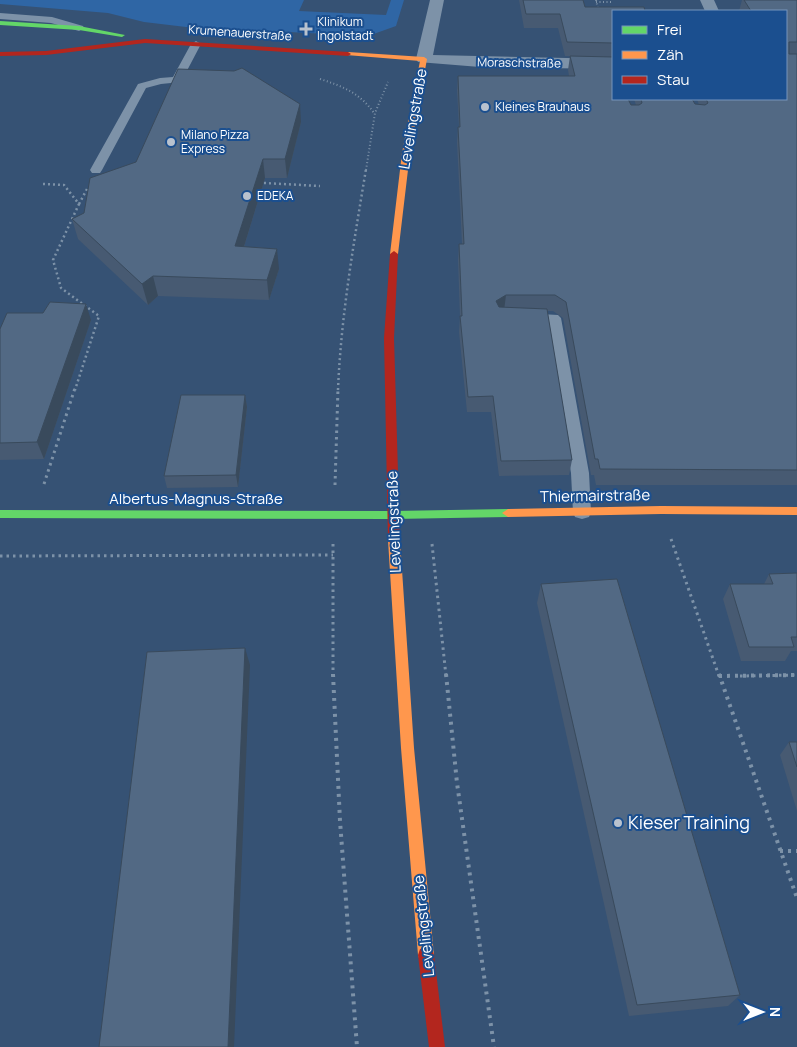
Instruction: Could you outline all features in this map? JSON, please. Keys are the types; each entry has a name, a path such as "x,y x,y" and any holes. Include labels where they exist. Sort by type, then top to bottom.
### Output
{"street":[{"name":"Levelingstraße","path":"437,0 406,153 395,233 388,338 393,515 402,679 419,890 437,1047"},
{"name":"Krumenauerstraße","path":"0,23 79,28 108,32 145,41 424,59"},
{"path":"64,51 79,41 81,34 79,28"},
{"name":"Krumenauerstraße","path":"0,54 64,51 145,41"},
{"name":"Moraschstraße","path":"424,59 480,62 612,64"},
{"name":"Thiermairstraße","path":"393,515 661,510 797,511"},
{"name":"Albertus-Magnus-Straße","path":"0,514 393,515"}],"lane":[{"path":"0,16 52,20 79,28"},
{"path":"96,170 142,86 160,81 177,80 196,44"},
{"path":"504,318 553,318 580,473 582,512"}],"path":[{"path":"600,14 596,1 611,2"},
{"path":"312,77 352,90 366,100 375,113"},
{"path":"264,183 320,186"},
{"path":"43,184 64,185 79,204 53,260 61,288 99,316 44,485"},
{"path":"661,510 797,898"},
{"path":"0,556 333,555"},
{"path":"719,676 797,675"},
{"path":"780,851 797,851"}],"shaded area":[{"name":"Klinikum Ingolstadt","path":"0,0 304,0 299,11 386,15 391,0 404,0 396,26 368,36 186,27 144,22 108,13 0,4"}],"building":[{"path":"523,0 583,0 585,7 644,7 645,10 612,10 612,43 567,42 560,14 526,14"},
{"path":"744,0 797,0 797,42 789,42 789,54 797,54 797,470 600,469 598,459 595,459 566,302 555,295 506,295 496,301 499,307 547,309 572,460 501,461 493,396 468,397 460,316 462,316 459,244 464,244 458,127 460,127 458,76 575,76 570,56 612,57 612,100 628,100 631,105 639,105 642,103 641,100 693,100 695,104 705,105 708,103 706,100 787,100 787,10 750,10"},
{"path":"242,68 300,104 285,159 263,159 235,246 277,249 267,280 153,276 142,284 72,219 84,213 90,178 136,162 178,69 234,71"},
{"path":"50,302 86,304 37,442 0,443 0,329 7,313 43,313"},
{"path":"181,395 245,395 236,475 164,476"},
{"path":"797,573 797,637 791,637 794,647 749,647 730,584 773,584 769,574"},
{"path":"617,579 740,995 637,1005 541,584"},
{"path":"245,648 228,1047 99,1047 147,652"},
{"path":"789,742 797,742 797,767"}],"traffic: fast":[{"path":"0,23 79,28 122,35"},
{"path":"0,514 393,515 508,513"}],"traffic: slow":[{"path":"348,54 424,59 406,153 394,254"},
{"path":"508,513 661,510 797,511"},
{"path":"394,540 407,748 426,955"}],"traffic: jam":[{"path":"0,54 46,53 145,41 348,54"},
{"path":"394,254 389,338 394,540"},
{"path":"426,955 437,1047"}],"place":[{"name":"Klinikum Ingolstadt","path":"306,29"},
{"name":"Kleines Brauhaus","path":"485,107"},
{"name":"Milano Pizza Express","path":"171,142"},
{"name":"EDEKA","path":"247,196"},
{"name":"Kieser Training","path":"618,823"}]}
